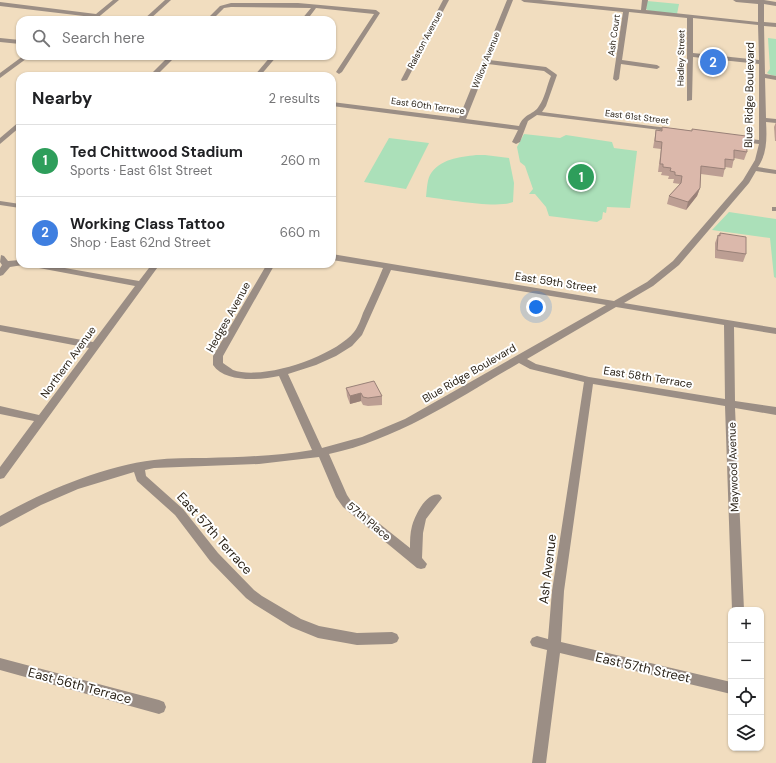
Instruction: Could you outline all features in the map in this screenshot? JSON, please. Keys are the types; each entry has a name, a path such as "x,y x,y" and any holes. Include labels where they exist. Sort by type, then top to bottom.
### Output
{"street":[{"path":"15,6 32,0"},
{"path":"96,16 116,0"},
{"path":"150,16 168,0"},
{"name":"Ralston Avenue","path":"404,80 446,0"},
{"name":"Willow Avenue","path":"462,120 510,0"},
{"path":"524,0 776,25"},
{"path":"643,12 645,0"},
{"path":"736,0 761,1 776,4"},
{"name":"Blue Ridge Boulevard","path":"0,522 29,505 80,483 103,475 138,467 154,464 267,459 321,452 368,439 408,422 650,284 676,263 713,221 746,181 755,169 759,160 762,142 763,76 761,1"},
{"path":"0,4 81,16"},
{"path":"213,16 222,7 228,5 283,4 347,7 376,12 377,13 339,72"},
{"path":"307,16 315,6"},
{"name":"Ash Court","path":"616,79 626,11"},
{"name":"Hadley Street","path":"689,100 690,17"},
{"path":"0,40 16,42"},
{"path":"690,55 762,62"},
{"path":"0,76 22,60"},
{"path":"156,72 169,60"},
{"path":"260,72 271,60"},
{"path":"486,62 546,69 553,72 554,76 543,106 538,112 534,113 525,120 516,142"},
{"name":"Ash Court","path":"619,62 657,67"},
{"path":"763,76 776,78"},
{"name":"East 60th Terrace","path":"336,104 521,128"},
{"name":"East 61st Street","path":"534,113 680,132"},
{"path":"762,120 776,122"},
{"path":"0,142 16,127"},
{"path":"725,138 762,142"},
{"path":"755,169 776,172"},
{"path":"0,202 16,205"},
{"path":"1,258 7,265"},
{"name":"East 59th Street","path":"336,258 776,331"},
{"path":"0,273 7,265 16,263"},
{"path":"321,452 282,373 326,356 345,347 353,341 359,333 388,266"},
{"path":"50,268 141,284"},
{"name":"Northern Avenue","path":"0,475 153,268"},
{"name":"Hedges Avenue","path":"269,268 217,360 218,365 223,370 237,374 258,376 282,373"},
{"path":"637,292 636,301 639,305 652,310"},
{"path":"582,299 592,306 592,317"},
{"name":"Maywood Avenue","path":"729,323 730,402 738,607"},
{"path":"0,328 95,346"},
{"name":"East 58th Terrace","path":"519,358 533,367 589,380 730,402 776,411"},
{"name":"Ash Avenue","path":"539,763 554,647 558,591 589,380"},
{"path":"0,410 41,419"},
{"name":"57th Place","path":"321,452 342,497 347,504 419,562 416,536 419,521 426,508 436,498"},
{"name":"East 57th Terrace","path":"138,467 141,478 179,512 214,557 250,594 258,600 296,623 318,632 357,639 392,638"},
{"name":"East 57th Street","path":"537,642 728,687"},
{"name":"East 56th Terrace","path":"0,664 159,707"}],"green space":[{"path":"647,1 679,4 677,14 649,11 646,9"},
{"path":"768,38 776,39 776,76 767,73 770,69"},
{"path":"524,134 560,138 566,135 612,142 614,148 637,151 630,208 607,207 606,213 603,212 602,219 597,222 549,216 546,207 535,194 529,194 533,189 525,166 520,162 517,147"},
{"path":"389,138 429,143 406,189 364,182"},
{"path":"476,155 509,158 514,183 513,202 505,204 484,204 426,197 429,177 439,165 450,160"},
{"path":"729,212 776,219 776,278 774,277 770,238 712,230"}],"building":[{"path":"662,127 692,131 692,129 746,136 747,152 734,150 734,160 725,159 725,169 701,166 700,188 688,202 669,196 681,183 682,176 675,175 675,172 670,171 671,168 663,167 663,164 660,164 662,142 655,141 656,130 662,131"},
{"path":"720,233 746,237 746,254 717,250 718,235 720,236"},
{"path":"374,381 382,396 368,398 363,397 361,393 350,396 346,388"}],"place":[{"name":"Working Class Tattoo","path":"713,62"},
{"name":"Ted Chittwood Stadium","path":"581,177"}]}
